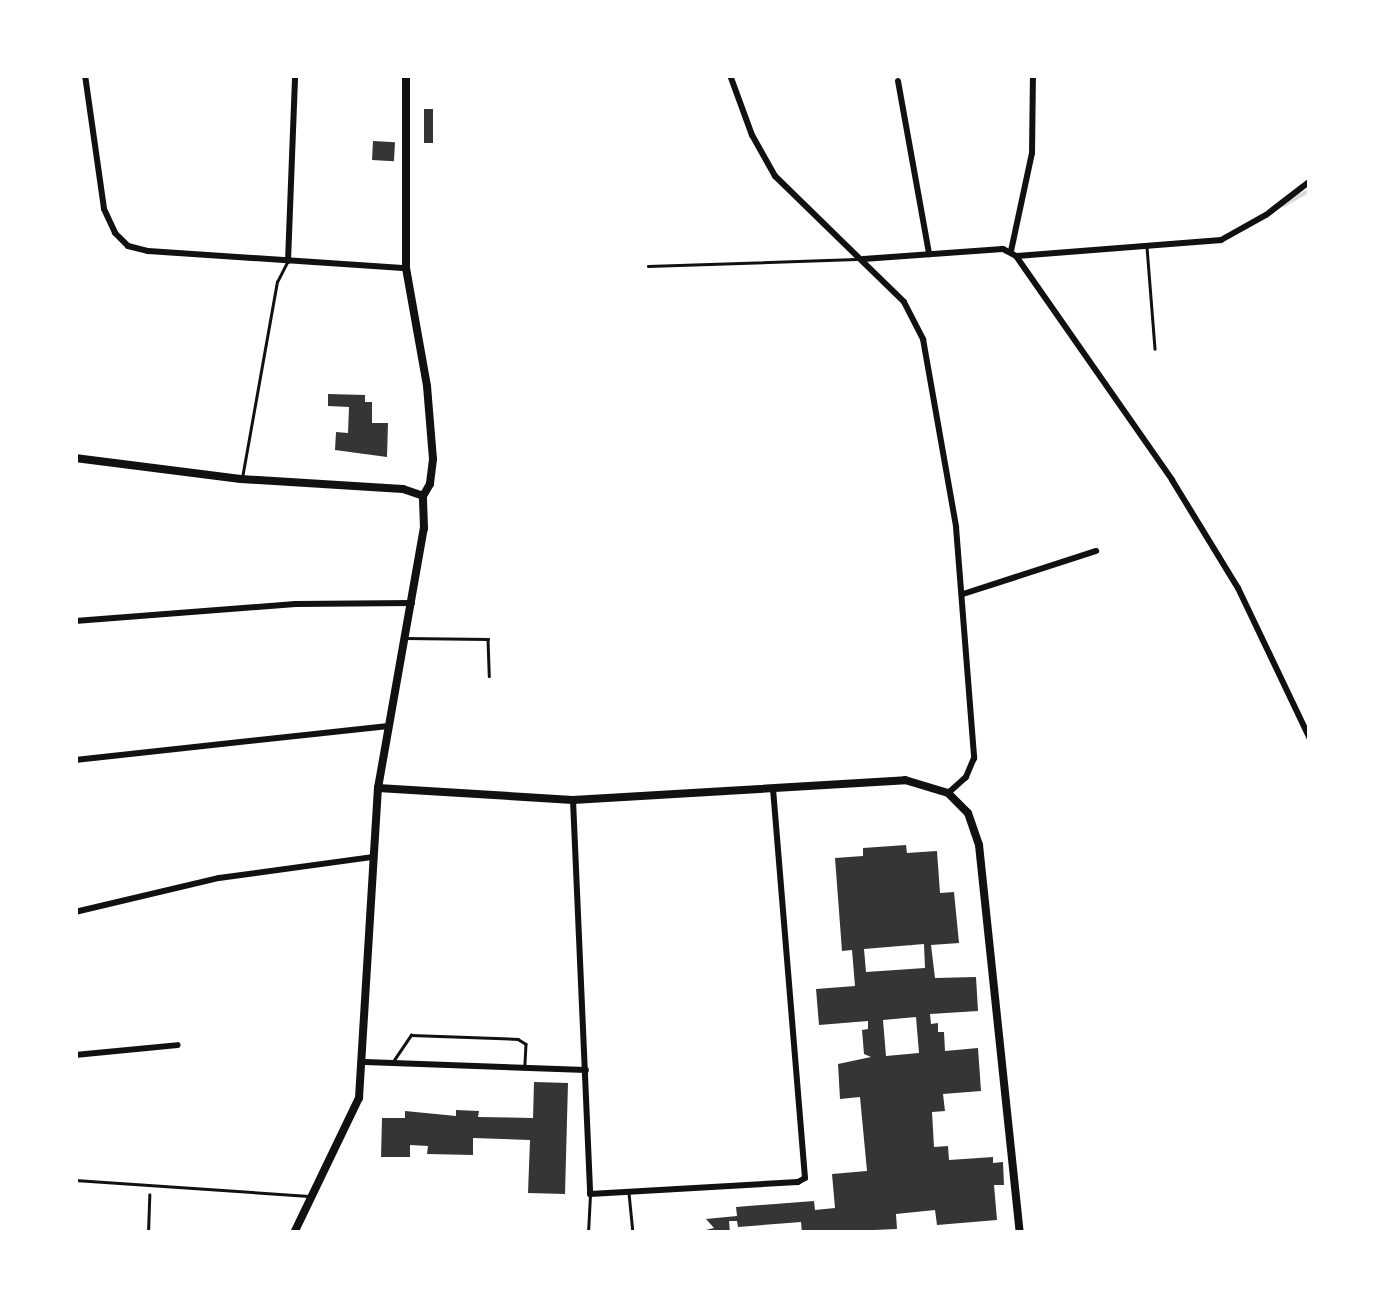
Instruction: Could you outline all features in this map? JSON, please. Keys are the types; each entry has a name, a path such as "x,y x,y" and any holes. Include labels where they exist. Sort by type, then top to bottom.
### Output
{"street":[{"path":"85,75 104,209 121,240 148,251 406,268"},
{"path":"288,261 295,75"},
{"path":"294,1233 353,1118 364,1062 378,788 386,726 412,602 426,510 423,496 430,484 432,438 406,268 406,75"},
{"path":"730,75 752,135 775,176 904,302 924,339 956,527 974,758 966,777 948,793"},
{"path":"1033,75 1032,153 1013,254 1172,480 1238,588 1310,739"},
{"path":"898,82 929,254"},
{"path":"861,259 1013,254 1221,240 1266,215 1310,181"},
{"path":"75,458 242,479 402,489 423,496"},
{"path":"963,594 1096,550"},
{"path":"75,621 295,604 412,602"},
{"path":"75,760 386,726"},
{"path":"378,788 574,800 905,780 948,793 968,813 978,845 1020,1233"},
{"path":"574,800 590,1194 628,1192 805,1178 773,788"},
{"path":"75,912 218,878 372,857"},
{"path":"75,1054 178,1045"},
{"path":"364,1062 586,1070"}],"lane":[{"path":"1147,246 1155,348"},
{"path":"648,266 861,259"},
{"path":"242,479 277,282 288,261"},
{"path":"404,638 488,639 489,676"},
{"path":"391,1064 411,1035 518,1039 526,1044 525,1068"},
{"path":"75,1180 313,1196"},
{"path":"628,1192 633,1233"},
{"path":"588,1233 590,1194"}],"path":[{"path":"148,1233 149,1183"}],"building":[{"path":"424,109 433,109 433,143 424,143"},
{"path":"373,141 395,142 394,161 372,160"},
{"path":"328,394 365,395 365,402 372,402 372,423 388,423 387,457 335,450 336,432 348,433 349,407 328,406"},
{"path":"906,845 907,853 937,851 940,893 954,892 959,943 931,945 935,978 976,977 978,1011 930,1014 931,1024 938,1023 938,1032 944,1032 945,1051 978,1048 981,1091 943,1094 945,1111 932,1112 934,1147 948,1146 949,1160 993,1157 993,1163 1003,1162 1004,1185 994,1185 997,1220 937,1225 935,1210 896,1214 897,1229 802,1233 801,1222 738,1227 737,1221 729,1221 730,1233 693,1233 714,1228 706,1219 737,1216 736,1207 814,1201 815,1210 835,1208 832,1174 867,1171 860,1097 840,1099 838,1064 871,1057 864,1054 862,1030 868,1029 868,1021 819,1025 816,989 855,986 852,950 842,951 835,858 863,856 863,848","holes":["924,944 925,968 866,972 864,949","916,1017 919,1053 886,1056 883,1020"]},
{"path":"534,1082 568,1083 565,1194 528,1193 530,1140 473,1138 473,1155 427,1154 428,1146 410,1145 410,1157 381,1157 382,1118 405,1118 405,1111 456,1116 456,1110 479,1111 478,1117 533,1118"}],"waterway":[{"path":"1284,205 1310,190"}]}
